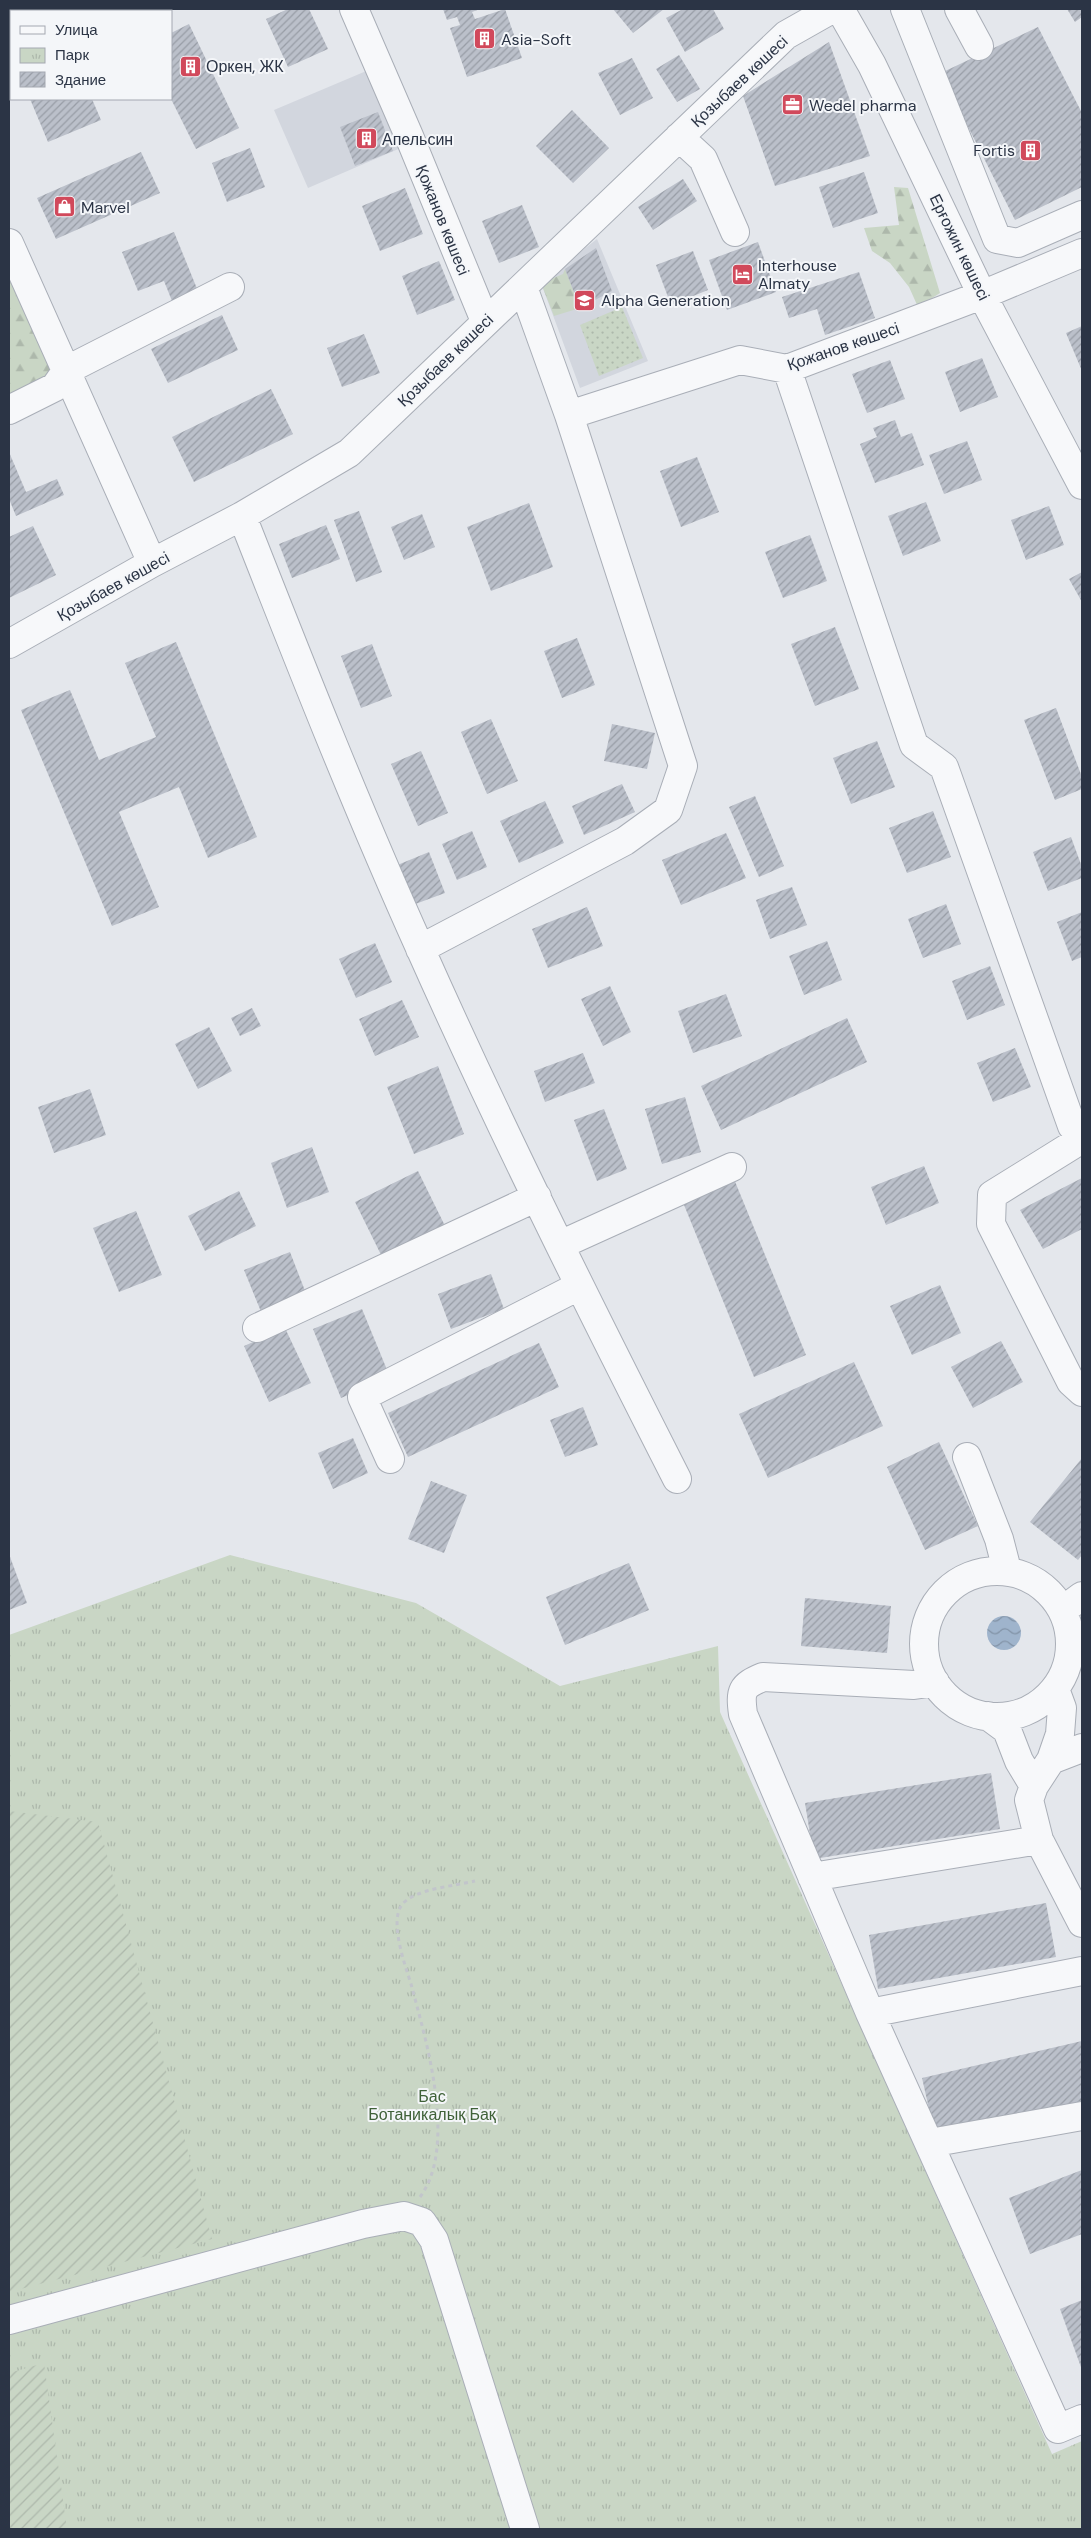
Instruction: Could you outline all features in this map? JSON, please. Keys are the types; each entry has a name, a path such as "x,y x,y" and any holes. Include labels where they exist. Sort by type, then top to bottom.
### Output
{"street":[{"name":"Қожанов көшесі","path":"354,9 409,136 485,321"},
{"name":"Қозыбаев көшесі","path":"9,644 152,563 242,516 349,453 786,35 832,9"},
{"name":"Ерғожин көшесі","path":"840,9 872,66 982,295 1082,485"},
{"path":"906,9 997,239 1018,243 1082,215"},
{"path":"959,9 979,46"},
{"path":"679,137 703,159 735,232"},
{"path":"9,243 152,563"},
{"name":"Қожанов көшесі","path":"569,415 740,360 787,369 982,295 1082,253"},
{"path":"9,410 55,387 67,370 230,287"},
{"path":"420,949 625,842 668,810 683,766 569,415 523,287"},
{"path":"787,369 914,746 944,767 1077,1132 992,1195 990,1224 1071,1382 1082,1392"},
{"path":"242,516 325,728 420,949 579,1286 677,1479"},
{"path":"560,1245 732,1167"},
{"path":"257,1328 538,1197"},
{"path":"390,1460 362,1397 579,1286"},
{"path":"967,1457 999,1539 1006,1570"},
{"path":"990,1570 1006,1570 1032,1578 1050,1592 1073,1603 1070,1651 1066,1671 1055,1689 1041,1702 1025,1712 1006,1716 988,1716 972,1712 956,1705 935,1682 925,1658 924,1638 928,1618 938,1600 952,1585 970,1575 990,1570"},
{"path":"935,1682 914,1685 763,1677 748,1684 741,1695 743,1714 870,2013 1058,2429 1082,2419"},
{"path":"1055,1689 1062,1708 1060,1734 1051,1760 1034,1786 1029,1800 1039,1840 1082,1923"},
{"path":"988,1716 1007,1730 1019,1761 1034,1786"},
{"path":"1051,1760 1082,1748"},
{"path":"812,1877 1039,1840"},
{"path":"870,2013 1082,1972"},
{"path":"930,2143 1082,2116"},
{"path":"9,2320 364,2224 404,2216 422,2222 434,2240 525,2529"}],"path":[{"path":"404,2216 422,2194 434,2171 438,2144 438,2111 420,2016 401,1949 397,1921 401,1907 413,1895 475,1881"}],"shaded area":[{"path":"371,69 403,147 308,188 274,110"},
{"name":"Alpha Generation","path":"597,239 648,361 580,388 541,283"}],"green space":[{"path":"894,187 908,188 940,293 918,307 909,287 890,263 872,251 864,228 899,225"},
{"path":"9,263 59,368 50,376 9,399"},
{"path":"565,269 580,308 554,316 541,283 563,274"},
{"path":"622,307 643,358 599,376 580,325"},
{"name":"Бас Ботаникалық Бақ","path":"230,1555 416,1603 560,1686 718,1646 720,1712 1052,2454 1082,2441 1082,2529 9,2529 9,1635"},
{"path":"9,1811 98,1822 212,2239 9,2292"},
{"path":"44,2363 67,2529 9,2529 9,2373"}],"water":[{"path":"1004,1616 1016,1621 1021,1633 1016,1645 1004,1650 992,1645 987,1633 992,1621"}],"building":[{"path":"103,9 150,10 104,10"},
{"path":"288,9 309,9 328,49 288,67 266,19"},
{"name":"Asia-Soft","path":"443,9 480,9 472,12 475,19 505,9 522,58 467,77 450,28 460,25 457,17 447,20"},
{"path":"613,9 664,9 633,33"},
{"path":"683,9 713,9 724,29 685,52 666,18"},
{"path":"1067,9 1082,9 1082,17 1075,22"},
{"name":"Оркен, ЖК","path":"189,24 239,128 196,149 172,100 172,32"},
{"name":"Fortis","path":"1038,27 1082,113 1082,187 1015,220 941,73"},
{"path":"829,42 870,156 775,186 743,96"},
{"path":"679,55 700,89 677,102 656,69"},
{"path":"632,58 653,98 620,115 598,73"},
{"path":"30,100 92,100 101,120 48,142"},
{"path":"572,110 609,148 573,183 536,146"},
{"name":"Апельсин","path":"378,112 393,151 355,166 340,127"},
{"path":"250,148 265,187 227,202 212,163"},
{"path":"141,152 160,193 56,239 37,198"},
{"path":"864,172 878,213 833,228 819,187"},
{"path":"683,179 697,201 653,230 638,207"},
{"path":"405,188 423,234 380,251 362,206"},
{"path":"522,205 539,247 499,263 482,221"},
{"path":"174,232 200,296 174,306 164,281 138,291 122,252"},
{"path":"758,242 776,292 727,310 709,260"},
{"name":"Alpha Generation","path":"596,248 612,291 580,308 565,269"},
{"path":"693,251 708,290 671,305 656,265"},
{"path":"439,261 455,300 417,315 402,276"},
{"path":"859,272 875,318 825,335 817,309 789,318 782,297"},
{"path":"222,315 238,350 168,383 151,349"},
{"path":"1082,326 1082,371 1066,333"},
{"path":"364,334 380,373 342,387 327,348"},
{"path":"982,358 998,397 960,412 945,372"},
{"path":"890,360 905,399 867,413 852,374"},
{"path":"271,389 293,434 194,482 172,437"},
{"path":"895,420 901,437 912,433 924,465 875,483 860,444 877,437 873,428"},
{"path":"967,441 982,480 944,494 929,455"},
{"path":"9,452 26,492 57,479 64,495 16,516 9,499"},
{"path":"697,457 719,512 681,527 660,471"},
{"path":"926,502 941,541 903,556 888,516"},
{"path":"529,503 553,567 491,591 467,527"},
{"path":"1049,506 1064,545 1026,560 1011,520"},
{"path":"359,511 382,572 356,582 334,520"},
{"path":"422,514 435,547 404,560 391,527"},
{"path":"326,525 340,559 292,578 279,544"},
{"path":"33,526 56,575 9,598 9,537"},
{"path":"810,535 827,581 783,598 765,552"},
{"path":"1082,572 1082,602 1069,579"},
{"path":"835,627 859,689 815,706 791,644"},
{"path":"577,638 595,685 562,698 544,651"},
{"path":"176,642 257,837 208,858 179,787 119,812 159,907 112,926 21,710 70,690 99,760 156,737 125,663"},
{"path":"372,644 392,696 361,708 341,656"},
{"path":"1056,708 1082,777 1082,789 1055,800 1024,720"},
{"path":"491,719 518,781 487,794 461,732"},
{"path":"612,724 655,733 647,769 604,761"},
{"path":"877,741 895,787 851,804 833,758"},
{"path":"421,751 448,813 418,826 391,764"},
{"path":"622,784 635,812 584,835 572,806"},
{"path":"755,796 784,866 759,877 729,807"},
{"path":"545,801 564,843 519,863 500,821"},
{"path":"933,811 951,857 907,873 889,828"},
{"path":"472,831 487,867 457,880 442,844"},
{"path":"726,833 746,878 681,905 662,860"},
{"path":"1071,837 1082,867 1082,878 1048,891 1033,852"},
{"path":"429,852 445,893 410,906 395,866"},
{"path":"792,887 807,925 770,939 756,900"},
{"path":"946,904 961,944 923,958 908,919"},
{"path":"587,907 603,946 548,968 532,929"},
{"path":"1082,912 1082,957 1072,961 1057,922"},
{"path":"827,941 842,980 804,995 789,956"},
{"path":"375,943 392,982 356,998 339,959"},
{"path":"990,966 1005,1005 967,1020 952,981"},
{"path":"610,986 631,1032 603,1046 581,999"},
{"path":"726,994 742,1036 693,1053 678,1011"},
{"path":"402,1000 419,1037 375,1056 359,1019"},
{"path":"252,1008 261,1026 240,1036 231,1018"},
{"path":"847,1018 867,1062 721,1130 701,1086"},
{"path":"209,1027 232,1071 198,1089 175,1044"},
{"path":"1015,1048 1031,1087 993,1102 977,1063"},
{"path":"583,1053 595,1083 545,1102 534,1071"},
{"path":"438,1066 464,1134 414,1154 387,1087"},
{"path":"90,1089 106,1135 54,1153 38,1107"},
{"path":"685,1097 701,1152 662,1164 645,1109"},
{"path":"604,1109 627,1169 597,1181 574,1120"},
{"path":"312,1147 329,1192 287,1208 271,1163"},
{"path":"924,1166 939,1203 886,1225 871,1187"},
{"path":"418,1171 449,1234 386,1265 355,1202"},
{"path":"1082,1178 1082,1229 1043,1249 1020,1210"},
{"path":"734,1179 806,1355 754,1377 682,1200"},
{"path":"239,1191 256,1226 205,1251 188,1216"},
{"path":"136,1211 162,1275 119,1292 93,1228"},
{"path":"290,1252 309,1301 264,1319 244,1270"},
{"path":"491,1274 504,1309 451,1329 438,1294"},
{"path":"940,1285 961,1333 912,1355 890,1306"},
{"path":"362,1309 390,1377 341,1398 313,1329"},
{"path":"285,1328 311,1383 269,1402 244,1346"},
{"path":"1001,1341 1023,1382 973,1408 951,1367"},
{"path":"539,1343 559,1387 408,1457 388,1413"},
{"path":"854,1362 883,1426 768,1478 739,1414"},
{"path":"583,1407 598,1445 565,1457 550,1420"},
{"path":"353,1438 368,1473 333,1489 318,1453"},
{"path":"939,1442 978,1526 925,1550 887,1467"},
{"path":"1082,1458 1082,1555 1078,1560 1030,1522"},
{"path":"431,1481 467,1495 444,1553 408,1539"},
{"path":"9,1554 27,1603 9,1610"},
{"path":"629,1563 649,1610 565,1645 546,1597"},
{"path":"805,1598 891,1606 887,1653 801,1646"},
{"path":"991,1773 1000,1829 814,1859 805,1803"},
{"path":"1046,1903 1056,1957 878,1989 869,1935"},
{"path":"1082,2041 1082,2101 935,2135 922,2078"},
{"path":"1082,2170 1082,2234 1030,2254 1009,2198"},
{"path":"1082,2300 1082,2370 1060,2309"}],"place":[{"name":"Asia-Soft","path":"485,39"},
{"name":"Оркен, ЖК","path":"190,66"},
{"name":"Wedel pharma","path":"793,105"},
{"name":"Апельсин","path":"366,139"},
{"name":"Fortis","path":"1031,150"},
{"name":"Marvel","path":"65,207"},
{"name":"Interhouse Almaty","path":"742,274"},
{"name":"Alpha Generation","path":"585,300"}]}
